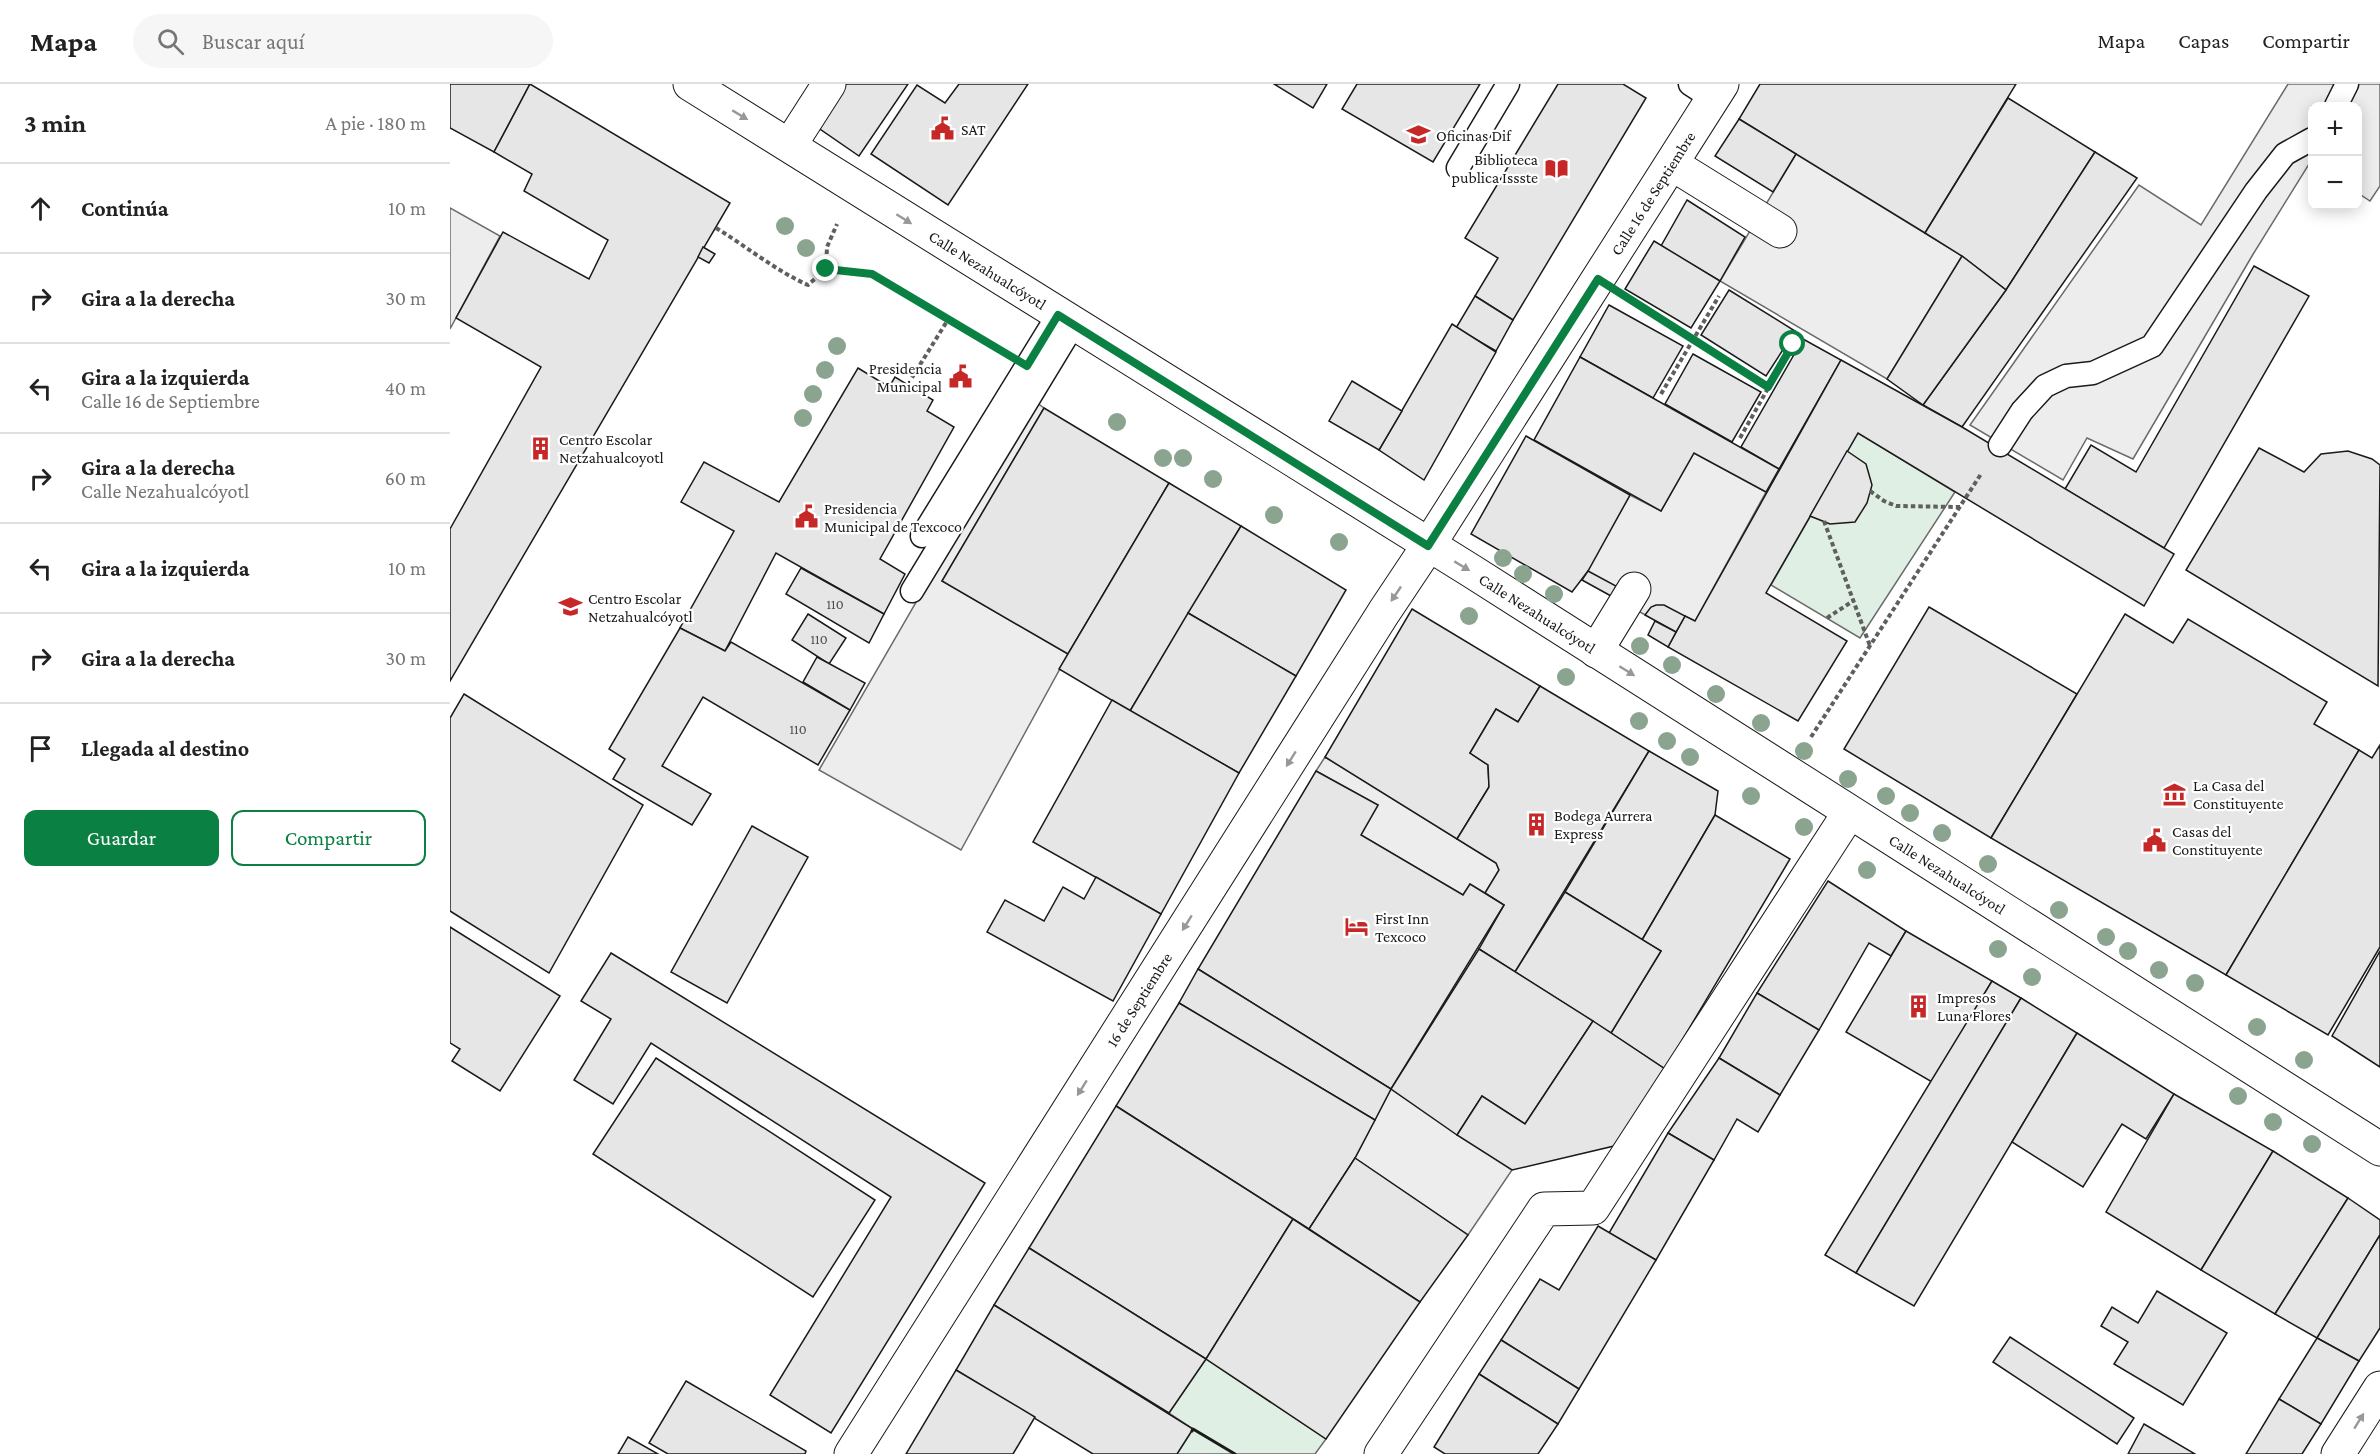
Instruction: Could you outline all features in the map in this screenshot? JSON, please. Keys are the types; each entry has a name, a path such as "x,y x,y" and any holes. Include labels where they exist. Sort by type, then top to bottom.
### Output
{"street":[{"name":"Calle Nezahualcóyotl","path":"690,84 1596,651 2380,1149"},
{"path":"790,145 828,84"},
{"name":"Calle 16 de Septiembre","path":"1428,546 1672,164 1708,89"},
{"path":"1672,164 1780,231"},
{"name":"16 de Septiembre","path":"851,1454 1377,622 1428,546"},
{"path":"1596,651 1634,589"},
{"path":"1382,1454 1544,1209 1593,1208 1849,813"},
{"path":"2338,1454 2380,1388"}],"lane":[{"path":"1458,168 1508,84"},
{"path":"2338,102 2348,84"},
{"path":"2000,445 2022,411 2045,386 2066,376 2093,373 2152,346 2278,163 2285,154 2308,142"},
{"path":"922,536 1027,366 1066,320"},
{"path":"912,591 1066,320"}],"path":[{"path":"716,228 785,274 808,285 826,269 872,274 1027,366"},
{"path":"1598,279 1768,387"},
{"path":"1661,394 1719,296"},
{"path":"908,384 949,318"},
{"path":"1740,438 1793,344"},
{"path":"1815,731 2000,445"},
{"path":"1870,491 1896,506 1960,507"},
{"path":"1824,521 1870,646"},
{"path":"1827,618 1853,601"}],"green space":[{"path":"1858,433 1955,492 1860,638 1771,585"},
{"path":"1206,1359 1326,1439 1315,1454 1177,1454 1193,1429 1169,1413"}],"shaded area":[{"path":"2288,84 2380,84 2380,186 2370,201 2362,196 2362,102 2308,102 2308,166 2133,459 2087,438 2063,480 1970,425 2139,185 2201,225"},
{"path":"1796,154 1962,256 1887,379 1720,281"},
{"path":"450,208 500,236 450,329"},
{"path":"1033,400 1044,408 942,581 1068,654 961,850 819,770"},
{"path":"1694,453 1766,492 1695,621 1685,616 1676,632 1582,580 1630,495 1661,511"},
{"path":"1325,757 1496,863 1499,870 1485,893 1470,884 1463,895 1361,835 1378,805 1316,771"},
{"path":"1391,1089 1512,1170 1468,1235 1355,1158"}],"building":[{"path":"450,84 530,84 494,152 450,128"},
{"name":"Centro Escolar Netzahualcoyotl","path":"530,84 730,203 450,681 450,529 541,367 456,318 503,232 589,279 608,240 524,191 532,174 494,152"},
{"path":"846,84 908,84 859,156 817,127"},
{"name":"SAT","path":"959,84 1028,84 948,205 871,154 917,85 945,103"},
{"path":"1274,84 1327,84 1313,108"},
{"name":"Oficinas Dif","path":"1357,84 1480,84 1433,162 1342,109"},
{"name":"Biblioteca publica Issste","path":"1558,84 1623,84 1646,98 1513,320 1475,296 1498,258 1465,238"},
{"path":"1760,84 2016,84 1925,233 1739,119"},
{"path":"2008,98 2095,152 2006,290 1962,256 1925,233"},
{"path":"1739,119 1796,154 1773,192 1715,156"},
{"path":"2095,152 2137,178 1962,427 1923,405 2006,290"},
{"path":"1687,200 1745,237 1720,281 1661,246"},
{"path":"1654,241 1720,281 1691,328 1625,289"},
{"path":"703,247 715,254 709,263 698,257"},
{"path":"1962,256 2006,290 1923,405 1887,379"},
{"path":"2254,266 2309,296 2164,548 2065,489 2091,445 2136,472"},
{"path":"1729,290 1795,331 1766,376 1701,335"},
{"path":"1475,296 1513,320 1496,351 1456,328"},
{"path":"1609,305 1683,346 1653,398 1580,357"},
{"path":"1452,324 1496,352 1424,480 1379,450"},
{"path":"1803,339 1841,360 1779,469 1741,447"},
{"path":"1693,354 1761,392 1732,442 1665,404"},
{"path":"1580,357 1779,469 1766,492 1694,453 1661,511 1534,440"},
{"path":"1841,360 1962,427 2174,554 2144,606 1858,433 1766,593 1847,641 1798,721 1668,647 1685,616 1695,621"},
{"name":"Presidencia Municipal de Texcoco","path":"858,368 889,387 895,377 933,400 927,411 954,427 880,559 905,574 884,614 776,553 725,651 680,628 734,531 681,502 704,462 779,502"},
{"path":"1352,381 1402,411 1379,450 1329,421"},
{"path":"1044,408 1169,483 1068,654 942,581"},
{"path":"1526,436 1630,495 1588,571 1572,592 1471,534"},
{"path":"2259,448 2304,472 2321,454 2348,451 2372,459 2380,465 2378,686 2186,570"},
{"path":"1847,451 1866,464 1872,485 1867,503 1855,522 1830,524 1810,516"},
{"path":"1169,483 1241,526 1130,711 1059,669"},
{"path":"1241,526 1346,590 1296,676 1188,613"},
{"name":"Presidencia Municipal de Texcoco","path":"801,568 884,614 869,643 786,594"},
{"path":"1588,571 1616,586 1611,596 1582,580"},
{"path":"1664,605 1685,616 1676,632 1645,615 1651,607"},
{"path":"1929,607 2077,694 1991,838 1844,749"},
{"path":"1412,609 1540,686 1518,722 1496,709 1470,753 1488,765 1489,787 1457,839 1325,757"},
{"path":"1188,613 1296,676 1239,773 1130,711"},
{"path":"808,614 846,638 829,664 792,640"},
{"name":"La Casa del Constituyente","path":"2125,614 2173,643 2188,619 2327,702 2314,724 2359,750 2226,975 1991,838"},
{"path":"1655,621 1676,632 1668,647 1648,635"},
{"path":"680,628 725,651 731,642 850,710 818,765 703,697 662,766 711,794 692,825 613,779 625,759 609,749"},
{"path":"817,657 865,683 850,710 803,682"},
{"name":"Bodega Aurrera Express","path":"1540,686 1649,751 1515,972 1479,949 1504,905 1485,893 1499,870 1496,863 1457,839 1489,787 1488,765 1470,753 1496,709 1518,722"},
{"path":"464,694 643,805 549,973 450,911 450,718"},
{"path":"1112,700 1239,773 1161,914 1033,842"},
{"path":"2380,745 2380,947 2328,1035 2226,975 2359,750 2372,758"},
{"path":"1649,751 1718,791 1715,815 1642,940 1565,892"},
{"name":"First Inn Texcoco","path":"1316,771 1378,805 1361,835 1463,895 1470,884 1504,905 1391,1089 1198,969"},
{"path":"1715,815 1790,859 1665,1069 1611,1033 1661,951 1642,940"},
{"path":"752,826 808,857 727,1003 671,972"},
{"path":"1096,877 1161,914 1113,1001 987,932 1005,900 1044,921 1063,887 1084,899"},
{"path":"1828,881 1906,931 1891,956 1869,943 1819,1030 1757,993"},
{"path":"1565,892 1661,951 1611,1033 1515,972"},
{"path":"450,927 560,996 500,1091 452,1061 460,1049 450,1043"},
{"name":"Impresos Luna Flores","path":"1906,931 1992,981 1932,1082 1846,1032"},
{"path":"1479,949 1593,1021 1525,1124 1482,1096 1457,1135 1391,1089"},
{"path":"2380,951 2380,1067 2332,1036"},
{"path":"611,953 985,1183 831,1433 770,1395 891,1197 651,1043 613,1104 574,1080 611,1019 581,1001"},
{"path":"1198,969 1391,1089 1375,1120 1179,1003"},
{"path":"1992,981 2021,998 1856,1273 1825,1255"},
{"path":"1757,993 1819,1030 1780,1095 1719,1058"},
{"path":"2021,998 2077,1033 1914,1306 1856,1273"},
{"path":"1179,1003 1375,1120 1355,1158 1309,1229 1116,1106"},
{"path":"1593,1021 1665,1069 1614,1146 1512,1170 1457,1135 1482,1096 1525,1124"},
{"path":"2077,1033 2174,1094 2146,1139 2122,1124 2083,1187 2012,1142"},
{"path":"656,1058 875,1200 813,1297 593,1154"},
{"path":"1719,1058 1780,1095 1758,1132 1737,1119 1714,1160 1668,1133"},
{"path":"2174,1094 2273,1151 2201,1270 2106,1212"},
{"path":"1116,1106 1293,1219 1206,1359 1029,1248"},
{"path":"1668,1133 1714,1160 1656,1260 1609,1233"},
{"path":"2273,1151 2348,1198 2275,1314 2201,1270"},
{"path":"1355,1158 1468,1235 1420,1302 1309,1229"},
{"path":"2348,1198 2380,1220 2380,1235 2317,1338 2275,1314"},
{"path":"1293,1219 1420,1302 1326,1439 1206,1359"},
{"path":"1598,1226 1656,1260 1579,1389 1501,1340 1540,1279 1559,1290"},
{"path":"2380,1235 2380,1328 2359,1361 2317,1338"},
{"path":"1029,1248 1206,1359 1169,1413 994,1305"},
{"path":"2157,1291 2227,1333 2183,1405 2114,1364 2128,1342 2101,1326 2112,1307 2138,1323"},
{"path":"994,1305 1193,1429 1177,1454 1093,1454 956,1370"},
{"path":"2010,1337 2134,1418 2117,1444 1993,1362"},
{"path":"2317,1338 2359,1361 2321,1424 2279,1399"},
{"path":"1501,1340 1579,1389 1558,1424 1479,1374"},
{"path":"956,1370 1035,1417 1013,1454 906,1454"},
{"path":"1479,1374 1558,1424 1538,1454 1445,1454 1434,1447"},
{"path":"686,1381 806,1451 805,1454 668,1454 649,1443"},
{"path":"2279,1399 2321,1424 2302,1454 2246,1454"},
{"path":"2144,1424 2195,1454 2128,1454"},
{"path":"628,1437 658,1454 618,1454"}],"wall":[{"path":"1192,1431 1193,1429 1235,1454"}],"place":[{"name":"SAT","path":"943,129"},
{"name":"Oficinas Dif","path":"1418,135"},
{"name":"Biblioteca publica Issste","path":"1556,168"},
{"name":"Presidencia Municipal","path":"960,377"},
{"name":"Centro Escolar Netzahualcoyotl","path":"541,448"},
{"name":"Presidencia Municipal de Texcoco","path":"806,517"},
{"name":"Centro Escolar Netzahualcóyotl","path":"570,607"},
{"name":"La Casa del Constituyente","path":"2175,794"},
{"name":"Bodega Aurrera Express","path":"1536,824"},
{"name":"Casas del Constituyente","path":"2154,840"},
{"name":"First Inn Texcoco","path":"1357,927"},
{"name":"Impresos Luna Flores","path":"1919,1006"}],"route":[{"path":"826,269 872,274 1027,366 1058,315 1428,546 1598,279 1768,387 1793,344"}]}
